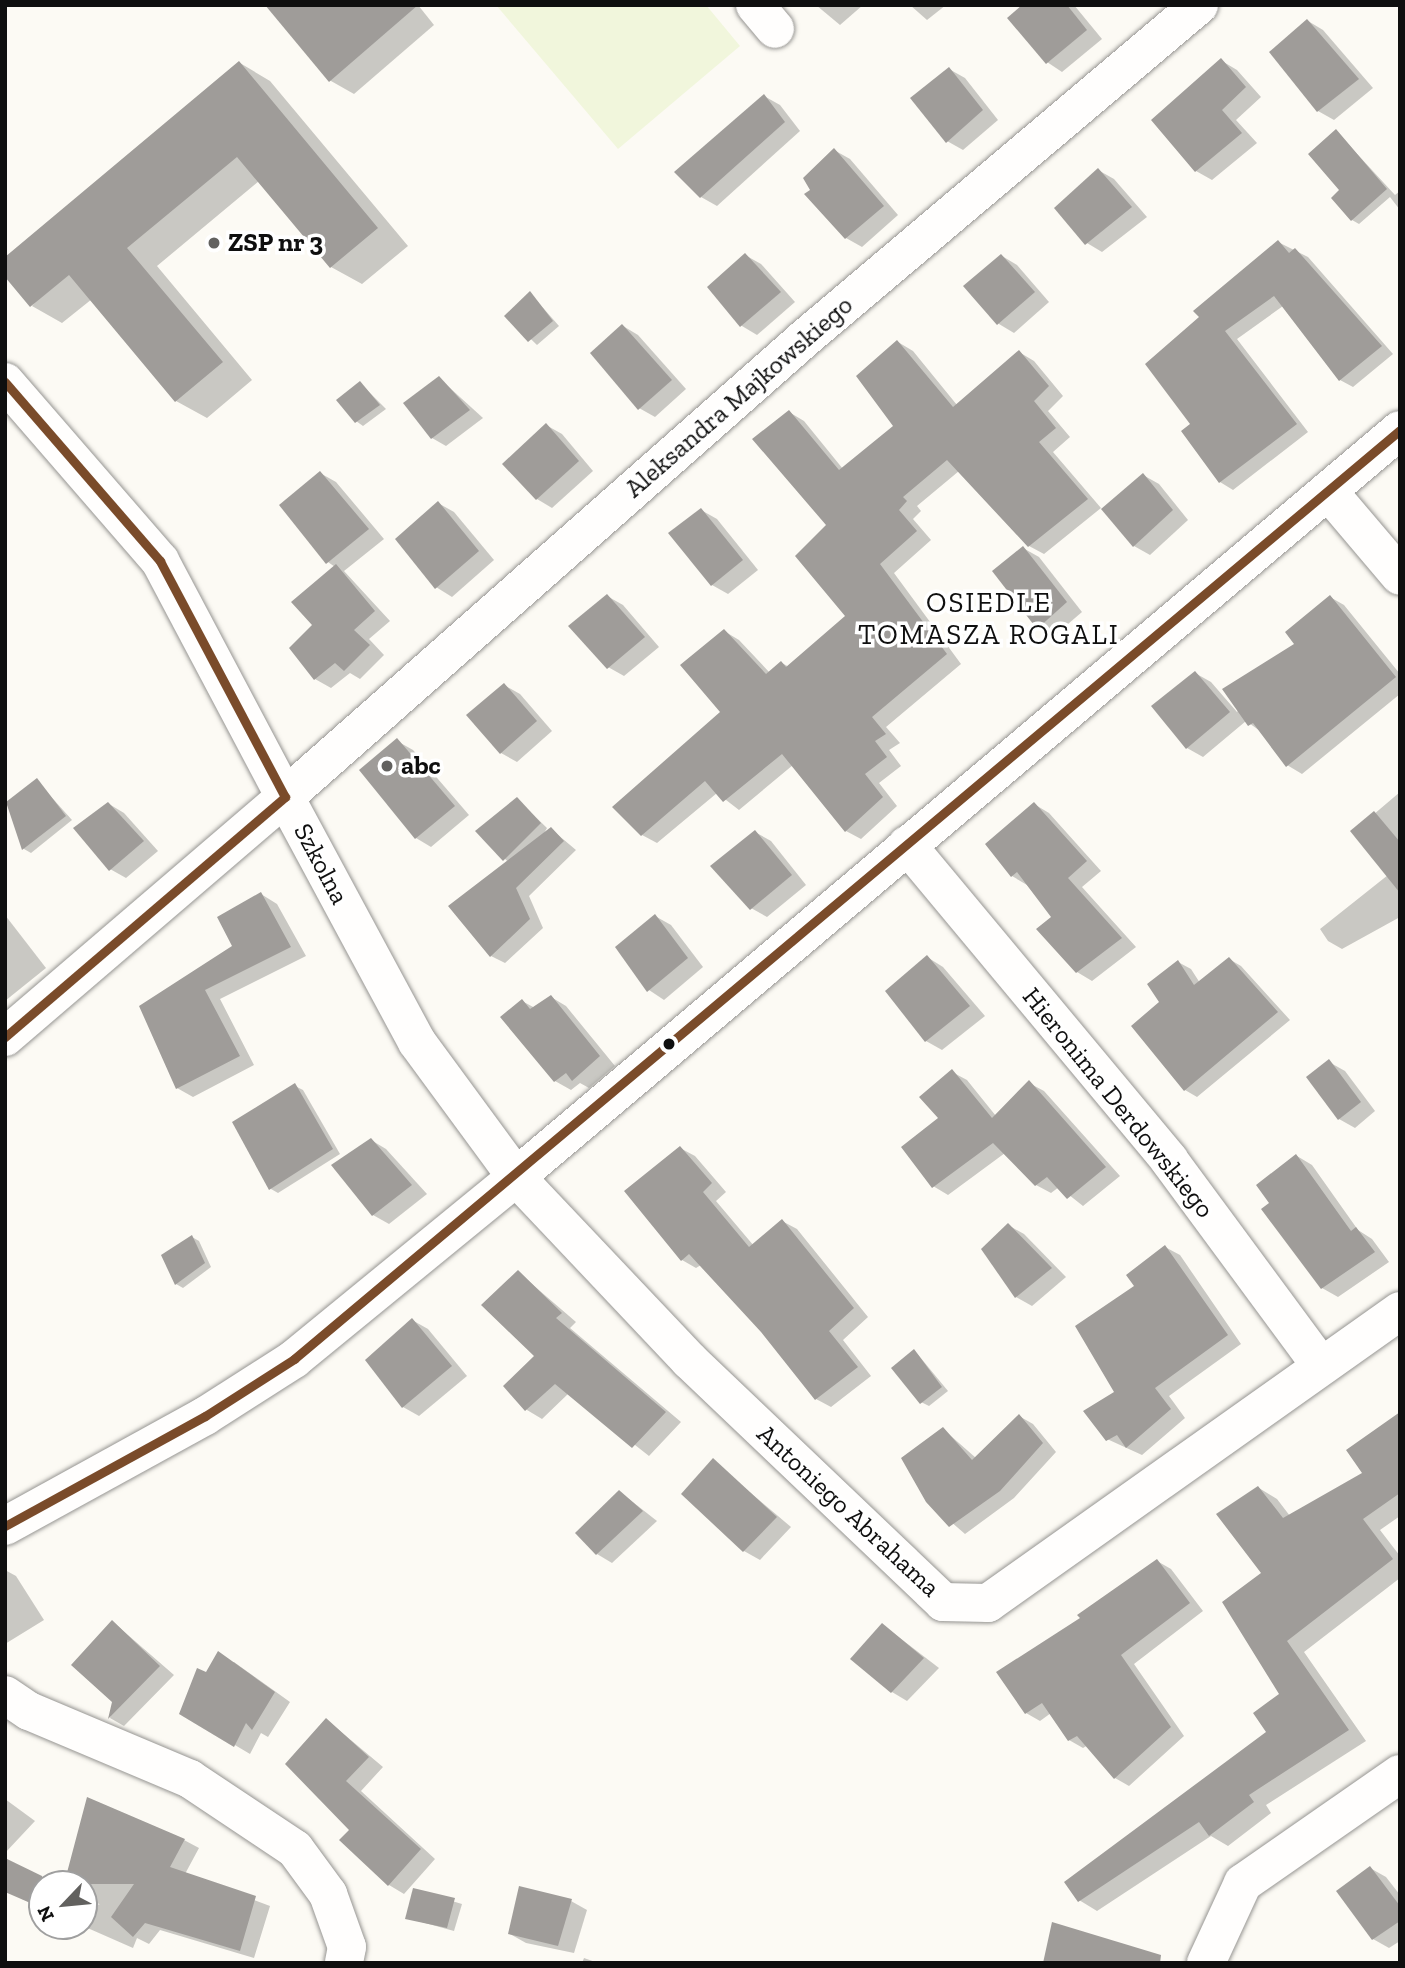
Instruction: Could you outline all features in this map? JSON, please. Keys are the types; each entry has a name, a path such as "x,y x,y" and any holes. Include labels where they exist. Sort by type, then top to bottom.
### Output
{"street":[{"name":"Aleksandra Majkowskiego","path":"5,1037 285,797 805,338 1199,5"},
{"name":"Szkolna","path":"5,382 160,561 417,1042 516,1177"},
{"path":"5,1526 205,1416 293,1359 516,1177 1400,430"},
{"path":"1328,491 1400,576"},
{"name":"Hieronima Derdowskiego","path":"907,845 1169,1160 1321,1366"},
{"name":"Antoniego Abrahama","path":"516,1177 689,1360 943,1602 988,1603 1400,1311"},
{"path":"5,1695 29,1711 190,1779 295,1849 328,1894 347,1947 344,1963"},
{"path":"1206,1963 1243,1883 1396,1785"}],"green space":[{"path":"496,5 706,5 740,46 618,149"}],"building":[{"path":"265,5 418,5 329,82"},
{"path":"1022,5 1067,5 1087,30 1046,64 1007,18"},
{"path":"1307,19 1359,79 1317,112 1269,52"},
{"path":"1221,58 1246,87 1222,110 1242,133 1195,172 1151,120"},
{"path":"239,61 378,228 330,268 237,157 127,248 223,362 175,402 69,275 30,307 5,277 5,257"},
{"path":"949,67 983,110 946,143 910,98"},
{"path":"764,94 785,122 700,198 674,172"},
{"path":"1336,129 1387,189 1351,221 1331,198 1339,190 1308,154"},
{"path":"834,148 884,206 845,239 804,194 810,190 803,178"},
{"path":"1098,168 1132,207 1085,245 1054,208"},
{"path":"1278,240 1289,253 1295,248 1382,346 1339,381 1274,296 1225,331 1297,424 1219,483 1181,431 1190,424 1145,364 1199,317 1193,311"},
{"path":"745,253 781,292 740,327 707,287"},
{"path":"1001,254 1035,292 997,325 963,286"},
{"path":"530,291 553,321 528,342 504,316"},
{"path":"622,324 672,380 638,410 590,353"},
{"path":"897,340 953,407 1019,350 1049,386 1034,401 1056,428 1039,442 1088,499 1028,547 947,460 903,497 907,501 899,510 917,531 880,564 947,654 872,717 886,734 875,741 887,757 865,774 883,797 845,832 782,754 723,802 705,781 641,836 612,807 720,712 680,665 724,629 766,674 781,661 786,667 845,616 795,556 826,525 752,439 789,410 839,470 893,426 856,376"},
{"path":"439,376 470,410 431,439 403,403"},
{"path":"360,381 380,405 355,423 336,400"},
{"path":"546,423 579,461 536,500 502,464"},
{"path":"320,471 369,529 326,564 279,505"},
{"path":"1143,473 1173,510 1133,547 1101,509"},
{"path":"438,501 479,551 435,589 395,539"},
{"path":"701,508 743,560 711,586 668,533"},
{"path":"1023,546 1067,602 1037,629 992,571"},
{"path":"336,564 375,611 354,630 370,645 344,671 335,663 314,680 289,648 312,625 291,602"},
{"path":"607,594 645,637 607,669 568,626"},
{"path":"1330,595 1396,677 1286,767 1253,723 1248,726 1222,689 1294,644 1285,632"},
{"path":"1195,671 1230,712 1186,749 1151,706"},
{"path":"504,683 537,721 500,754 466,715"},
{"path":"397,738 455,806 415,839 359,770"},
{"path":"37,778 66,816 22,850 6,802"},
{"path":"517,797 541,823 503,861 475,831"},
{"path":"108,802 144,841 109,871 73,828"},
{"path":"1034,802 1087,861 1068,878 1122,938 1076,973 1036,929 1051,917 1017,872 1011,877 985,844"},
{"path":"1374,811 1400,842 1400,893 1350,831"},
{"path":"551,827 564,841 516,888 530,919 490,957 448,906"},
{"path":"755,830 792,875 750,910 710,866"},
{"path":"261,892 291,947 205,990 240,1056 176,1089 139,1006 232,946 217,917"},
{"path":"655,914 688,958 647,992 615,947"},
{"path":"927,955 970,1006 925,1042 885,991"},
{"path":"1229,957 1278,1012 1184,1091 1131,1026 1159,1002 1147,984 1178,960 1194,985"},
{"path":"551,995 600,1056 572,1081 566,1073 554,1082 500,1017 522,999 530,1009"},
{"path":"1329,1059 1361,1102 1338,1120 1306,1077"},
{"path":"952,1069 992,1118 1029,1080 1106,1167 1067,1199 1047,1177 1035,1186 993,1143 932,1188 901,1147 938,1118 919,1097"},
{"path":"295,1083 333,1149 269,1190 232,1122"},
{"path":"371,1138 412,1185 372,1216 331,1165"},
{"path":"680,1146 712,1183 703,1192 749,1247 782,1219 854,1308 829,1331 858,1367 815,1400 761,1332 689,1254 681,1261 624,1191"},
{"path":"1296,1154 1351,1231 1356,1227 1375,1252 1321,1289 1261,1209 1269,1203 1256,1185"},
{"path":"1008,1223 1052,1268 1015,1298 981,1249"},
{"path":"192,1235 205,1263 175,1285 161,1255"},
{"path":"1165,1245 1228,1335 1155,1388 1171,1409 1126,1448 1117,1435 1106,1441 1083,1411 1114,1392 1075,1326 1134,1286 1126,1275"},
{"path":"518,1270 562,1313 556,1318 666,1412 632,1448 555,1384 525,1411 503,1386 534,1356 481,1305"},
{"path":"412,1318 452,1366 402,1408 365,1360"},
{"path":"914,1349 942,1387 920,1404 891,1368"},
{"path":"1400,1412 1400,1493 1363,1519 1393,1559 1287,1641 1349,1730 1249,1795 1254,1802 1209,1836 1199,1822 1078,1902 1064,1882 1266,1732 1253,1713 1279,1694 1222,1602 1261,1573 1216,1514 1258,1486 1283,1518 1362,1473 1346,1450"},
{"path":"1019,1414 1043,1443 1000,1491 949,1527 926,1502 901,1458 943,1427 972,1460"},
{"path":"713,1458 777,1517 743,1552 681,1494"},
{"path":"619,1490 643,1511 596,1555 575,1533"},
{"path":"1157,1559 1190,1603 1121,1655 1171,1727 1114,1779 1077,1736 1068,1741 1042,1703 1025,1714 996,1672 1080,1618 1077,1615"},
{"path":"112,1620 160,1666 108,1719 112,1702 71,1665"},
{"path":"882,1623 924,1658 891,1693 850,1659"},
{"path":"218,1651 275,1692 252,1730 246,1723 234,1747 179,1714 197,1668 206,1672"},
{"path":"326,1718 369,1757 346,1781 421,1849 388,1886 339,1840 349,1830 285,1764"},
{"path":"87,1797 185,1839 170,1867 256,1896 240,1951 145,1923 133,1937 111,1917 134,1884 98,1884 98,1870 68,1870"},
{"path":"5,1858 30,1870 28,1902 5,1892"},
{"path":"1370,1866 1400,1906 1400,1921 1372,1940 1336,1891"},
{"path":"519,1886 572,1899 558,1946 508,1934"},
{"path":"413,1888 455,1898 447,1928 405,1919"},
{"path":"1052,1922 1161,1955 1160,1963 1043,1963"}],"transit line":[{"path":"5,382 160,561 285,797"},
{"path":"5,1526 205,1416 294,1359 1400,430"},
{"path":"5,1037 285,797"}],"place":[{"name":"ZSP nr 3","path":"214,243"},
{"name":"abc","path":"387,766"}],"district":[{"name":"OSIEDLE TOMASZA ROGALI","path":"989,619"}]}
